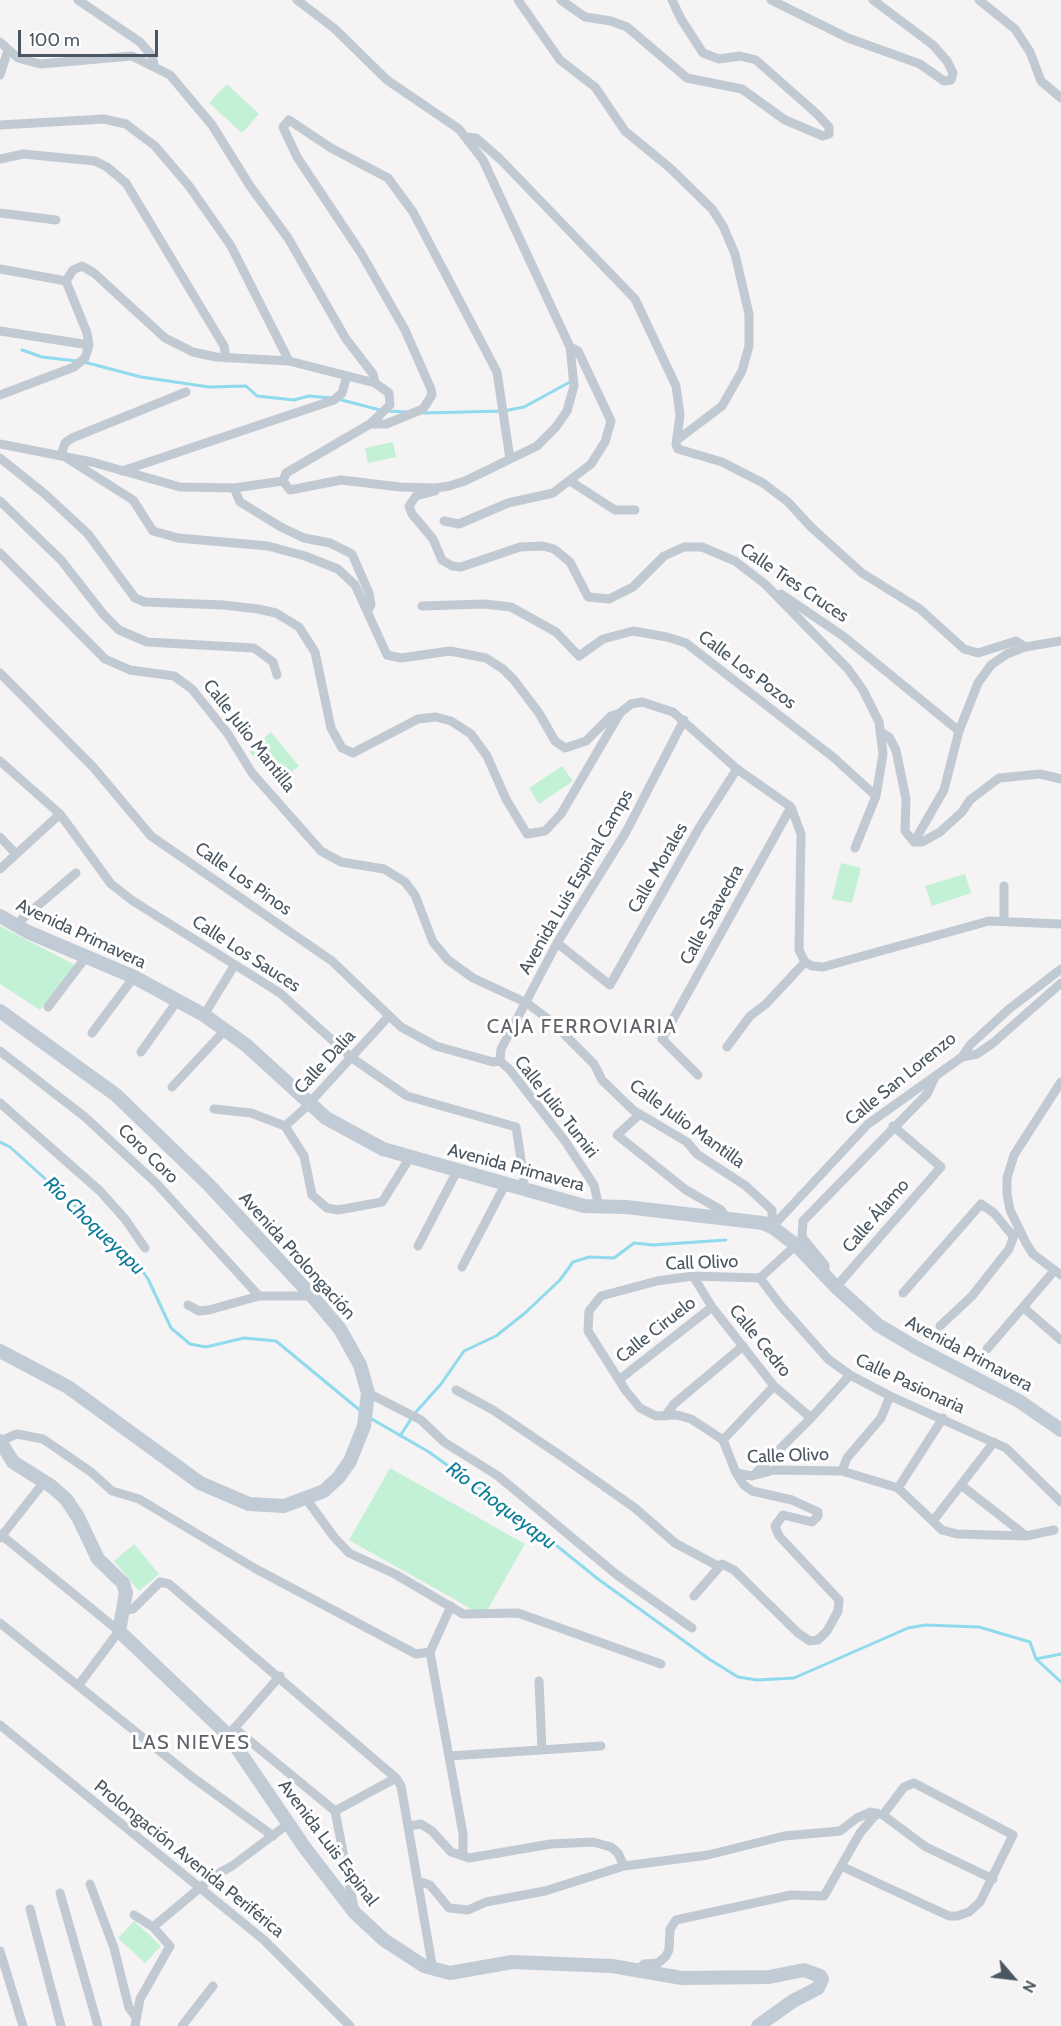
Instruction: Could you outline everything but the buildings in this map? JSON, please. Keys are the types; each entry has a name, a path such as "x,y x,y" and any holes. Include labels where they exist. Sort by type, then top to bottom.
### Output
{"street":[{"path":"78,0 140,42 152,56 154,64"},
{"path":"66,281 73,270 82,266 94,273 165,338 193,352 226,358 289,361 375,383 386,389 391,398 390,405 370,424 286,473 283,481 287,489 294,491 341,480 436,488 465,481 547,438 567,411 574,386 570,347 483,160 466,137 449,121 387,80 334,29 297,0"},
{"path":"518,0 560,60 595,87 625,131 670,168 712,209 723,226 735,254 749,314 750,333 742,370 722,406 676,440"},
{"path":"561,0 585,17 611,21 627,27 687,78 741,89 785,120 823,136 829,134 829,127 817,114 756,60 740,56 719,59 703,53 681,19 672,0"},
{"path":"771,0 848,38 920,64 941,80 951,80 952,71 933,45 873,0"},
{"path":"979,0 1015,29 1030,52 1041,81 1061,98"},
{"path":"0,42 18,58 40,64 132,56 154,64 170,75 212,125 250,186 288,238 346,339 373,374 375,383"},
{"path":"0,75 8,50"},
{"path":"0,125 104,119 126,124 155,146 189,186 231,246 289,361"},
{"path":"370,424 386,424 423,409 432,395 431,389 405,330 367,263 297,157 283,126 289,120 331,148 388,178 413,212 497,372 510,459"},
{"path":"466,137 476,138 500,159 635,299 676,386 680,415 676,440 681,452 729,465 776,492 862,573 920,609 963,649 978,652 1016,641 1025,647"},
{"path":"0,159 23,154 95,161 107,167 126,183 224,346 226,358"},
{"path":"0,213 47,217 56,220"},
{"path":"0,269 66,281"},
{"path":"0,395 74,367 85,358 89,345 87,333 66,281"},
{"path":"0,331 89,345"},
{"path":"444,521 459,524 508,503 553,493 570,481 595,456 605,442 611,421 578,351 570,347"},
{"path":"122,471 334,400 342,393 347,376"},
{"path":"186,392 72,438 62,448 65,457 133,500 153,531 178,538 268,546 305,556 338,569 347,576 368,610 385,651 390,656 400,658 440,651 464,652 486,658 503,669 539,713 555,741 565,748 586,741 611,716 620,713"},
{"path":"0,444 65,457 180,487 234,488 283,481"},
{"path":"0,458 45,494 88,534 135,598 145,602 224,605 258,609 276,613 299,627 315,652 331,728 342,748 349,752 369,746 396,728 417,719 444,719 471,734 487,756 524,832 535,834 545,831 561,814 620,713 631,704 642,702 664,707 684,720 737,769 791,807 801,834 799,950 805,962 823,968 975,924 1004,920 1061,924"},
{"path":"570,481 615,510 634,510"},
{"path":"234,488 240,502 281,527 304,538 330,543 352,554 362,570 369,592 371,604 368,610"},
{"name":"Calle Tres Cruces","path":"436,488 434,493 416,496 409,506 412,514 433,538 446,564 461,567 520,547 543,546 554,549 570,562 588,597 609,599 633,587 664,556 684,548 702,547 735,561 774,592 786,596 843,636 959,731"},
{"path":"0,501 61,560 104,615 119,630 147,642 254,648 273,662 277,675"},
{"name":"Calle Julio Mantilla","path":"0,553 105,658 130,670 174,676 192,689 228,734 252,773 321,851 341,862 373,866 396,875 415,894 427,929 440,952 473,978 527,1003 566,1035 594,1064 602,1080 639,1115 687,1142 697,1154 746,1186 772,1210 772,1227"},
{"path":"774,592 848,669 863,690 881,732 883,754 876,796 855,848"},
{"name":"Calle Los Pozos","path":"422,606 484,604 511,607 556,632 579,656 603,639 633,631 686,643 824,750 876,796"},
{"path":"914,842 944,790 959,731 978,683 991,665 1007,654 1025,647 1061,641"},
{"name":"Calle Los Pinos","path":"0,673 94,768 151,836 332,961 401,1027 436,1046 493,1062 500,1061"},
{"name":"Avenida Luis Espinal Camps","path":"500,1061 501,1049 557,943 626,832 684,720"},
{"path":"881,732 889,737 896,750 906,799 905,831 914,842"},
{"name":"Calle Los Sauces","path":"0,761 60,814 111,884 133,901 280,993 352,1058 407,1096 513,1124 518,1130 522,1187"},
{"name":"Calle Morales","path":"557,943 610,985 699,828 737,769"},
{"path":"914,842 922,842 940,832 962,812 970,800 999,778 1040,774 1061,778"},
{"name":"Calle Saavedra","path":"698,1075 662,1040 791,807"},
{"path":"0,869 60,814"},
{"path":"0,837 16,854"},
{"path":"18,926 22,919 76,873"},
{"path":"1004,886 1004,920"},
{"name":"Avenida Primavera","path":"0,916 134,977 204,1014 226,1029 308,1104 359,1138 409,1159 522,1187 584,1206 728,1220 772,1227 796,1245 862,1311 894,1336 1019,1401 1061,1430"},
{"path":"48,1007 83,965 86,957"},
{"path":"727,1047 750,1016 766,1004 805,962"},
{"path":"204,1014 234,966"},
{"name":"Calle San Lorenzo","path":"772,1227 868,1124 924,1081 935,1077 962,1057 970,1045 1009,1009 1061,969"},
{"path":"92,1033 134,977"},
{"path":"962,1057 978,1054 993,1043 1061,983"},
{"path":"141,1052 178,1000"},
{"name":"Avenida Prolongación","path":"0,1011 116,1095 208,1184 312,1296 353,1349 368,1398 364,1426 353,1455 339,1477 324,1491 307,1500 284,1506 249,1504 222,1495 200,1483 68,1387 0,1351"},
{"name":"Calle Dalia","path":"285,1126 352,1058 388,1017"},
{"path":"172,1087 226,1029"},
{"name":"Coro Coro","path":"0,1051 85,1117 157,1184 260,1296"},
{"name":"Calle Julio Tumiri","path":"500,1061 510,1070 565,1141 594,1185 598,1207"},
{"path":"825,1276 825,1264 802,1237 803,1221 893,1126 927,1094 935,1077"},
{"path":"940,1326 972,1296 1009,1249 1016,1232 1007,1194 1014,1155 1061,1082"},
{"path":"0,1103 93,1184 125,1219 145,1248"},
{"path":"214,1109 251,1113 285,1126 304,1156 312,1195 327,1208 338,1210 381,1203 409,1159"},
{"path":"639,1115 617,1135 672,1180 721,1210 728,1220"},
{"name":"Calle Álamo","path":"836,1287 941,1167 893,1126"},
{"path":"418,1246 457,1171"},
{"path":"462,1267 506,1183"},
{"path":"903,1293 981,1204 1016,1232 1033,1254 1058,1273 987,1349"},
{"path":"760,1278 796,1245"},
{"name":"Call Olivo","path":"610,1294 657,1281 693,1276 760,1278"},
{"name":"Calle Cedro","path":"693,1276 712,1307 774,1386 811,1418"},
{"name":"Calle Pasionaria","path":"760,1278 815,1348 850,1375 890,1396 994,1442 1026,1466 1061,1502"},
{"name":"Calle Olivo","path":"610,1294 601,1296 595,1302 587,1321 592,1340 640,1408 651,1415 677,1415 691,1419 723,1440 736,1473 752,1476 774,1470 842,1471 898,1488 942,1530 957,1534 1026,1536 1054,1530"},
{"path":"188,1305 199,1311 260,1296 312,1296"},
{"name":"Calle Ciruelo","path":"620,1379 712,1307"},
{"path":"1024,1308 1061,1340"},
{"path":"665,1416 674,1404 742,1346"},
{"path":"752,1476 811,1418 850,1375"},
{"path":"723,1440 774,1386"},
{"path":"456,1390 493,1410 564,1458 634,1508 675,1543 718,1566"},
{"path":"842,1471 847,1458 881,1418 890,1396"},
{"path":"368,1398 421,1420 444,1442 498,1476 617,1575 692,1628"},
{"path":"898,1488 943,1418"},
{"path":"78,1686 119,1631 126,1593 123,1583 99,1559 78,1517 66,1499 44,1482 6,1460 0,1441 16,1434 43,1439 91,1472 112,1491 139,1499 256,1569 416,1654 430,1652"},
{"path":"933,1521 994,1442"},
{"path":"694,1596 722,1564 734,1570 798,1633 810,1641 818,1640 827,1631 838,1611 839,1600 779,1536 775,1526 783,1515 812,1521 818,1516 818,1512 792,1500 752,1491 744,1485 736,1473"},
{"path":"44,1482 1,1536 119,1631"},
{"path":"961,1485 1026,1536"},
{"path":"307,1500 334,1537 349,1553 395,1574 463,1614 518,1613 661,1664"},
{"path":"124,1610 133,1609 156,1585 164,1582 280,1676 396,1778 401,1786 409,1826 433,1970"},
{"path":"451,1606 430,1652 464,1834 463,1856"},
{"path":"0,1623 192,1777 273,1836"},
{"name":"Avenida Luis Espinal","path":"119,1631 231,1732 288,1824 355,1913 384,1940 433,1970 450,1973 512,1962 612,1966 682,1978 769,1977 804,1970 820,1976 822,1979 818,1988 793,2001 758,2026"},
{"path":"280,1676 231,1732 335,1811 355,1913"},
{"path":"539,1680 542,1750"},
{"name":"Prolongación Avenida Periférica","path":"0,1725 121,1826 201,1886 264,1940 350,2026"},
{"path":"449,1756 601,1746"},
{"path":"335,1811 396,1778"},
{"path":"637,1972 642,1965 658,1963 666,1956 669,1950 670,1929 676,1920 791,1895 824,1896 841,1866 860,1833 904,1787 914,1783 1013,1835 980,1902 969,1912 949,1916 841,1866"},
{"path":"418,1881 430,1885 449,1908 468,1910 486,1902 545,1891 624,1866 708,1855 784,1836 840,1831 862,1815 880,1814 926,1847 993,1879"},
{"path":"153,1928 201,1886 288,1824"},
{"path":"409,1826 421,1824 447,1849 463,1856 593,1842 612,1847 618,1853 624,1866"},
{"path":"90,1884 114,1948 129,2008 135,2022"},
{"path":"60,1893 98,2026"},
{"path":"30,1909 61,2026"},
{"path":"134,1915 153,1928 170,1946 144,1991 135,2022"},
{"path":"0,1951 23,2026"},
{"path":"182,2026 213,1986"}],"green space":[{"path":"227,84 259,114 242,133 209,103"},
{"path":"393,442 396,457 368,463 365,448"},
{"path":"271,732 299,766 277,784 249,751"},
{"path":"562,766 573,781 539,804 529,788"},
{"path":"841,863 861,868 852,903 832,899"},
{"path":"965,874 971,893 932,906 925,886"},
{"path":"0,926 75,965 40,1010 0,984"},
{"path":"390,1468 525,1544 484,1616 349,1540"},
{"path":"134,1544 159,1574 139,1591 114,1561"},
{"path":"134,1921 161,1946 145,1963 118,1938"}],"waterway":[{"path":"22,350 42,357 77,361"},
{"path":"84,362 141,377 209,387 246,386 257,396 294,400 309,396 331,398"},
{"path":"423,413 504,411 524,407 570,382"},
{"path":"338,399 380,410"},
{"path":"387,411 407,412"},
{"name":"Río Choqueyapu","path":"0,1142 10,1147 134,1259 148,1279 171,1328 190,1344 206,1347 244,1338 276,1341 362,1412"},
{"path":"415,1413 441,1384 464,1351 496,1336 525,1313 560,1280 573,1262 589,1257 614,1258 634,1243 653,1245 726,1240"},
{"name":"Río Choqueyapu","path":"370,1418 429,1452 541,1533 598,1579 709,1659 738,1677 757,1680 794,1678 908,1628 925,1625 979,1627 1030,1642 1036,1659 1061,1682"},
{"path":"400,1436 411,1419"},
{"path":"1036,1659 1061,1654"}],"district":[{"name":"CAJA FERROVIARIA","path":"582,1027"},
{"name":"LAS NIEVES","path":"191,1743"}]}
